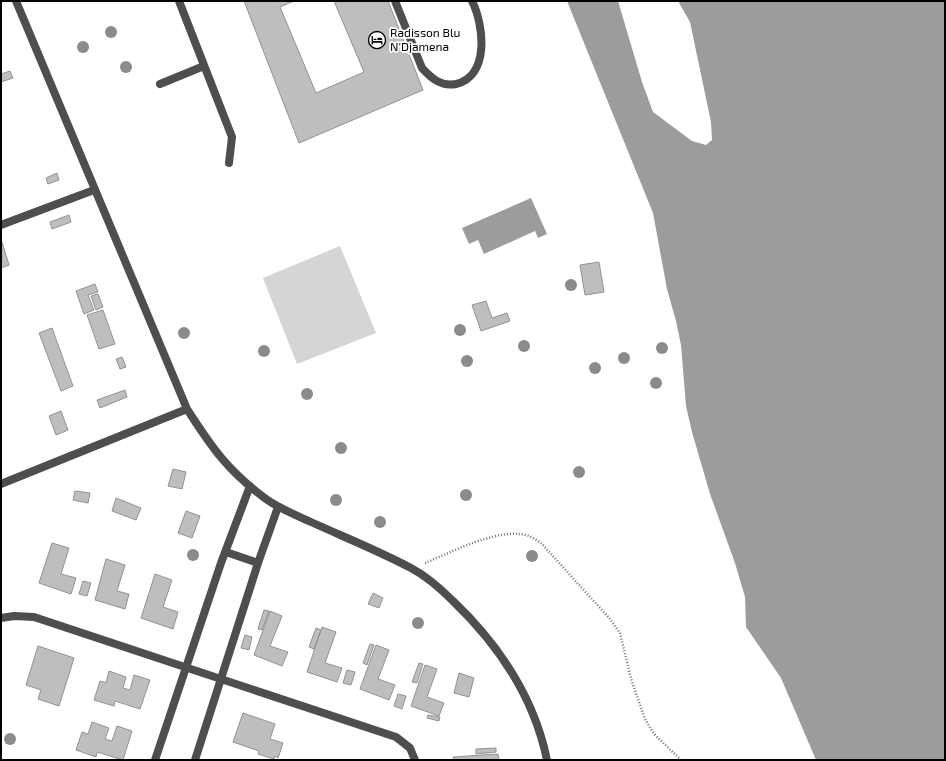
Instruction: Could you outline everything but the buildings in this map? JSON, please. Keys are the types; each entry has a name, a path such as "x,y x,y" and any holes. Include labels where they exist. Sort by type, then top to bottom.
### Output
{"street":[{"path":"16,1 187,409 211,447 230,470 278,507 412,568 442,591 488,636 501,654 515,677 530,709 542,738 546,760"},
{"path":"179,1 232,137 229,163"},
{"path":"395,1 422,68 439,83 450,86 462,83 473,76 479,64 482,47 476,3"},
{"path":"160,84 204,66"},
{"path":"1,224 94,190"},
{"path":"1,484 187,409"},
{"path":"155,760 250,486"},
{"path":"195,760 222,680 258,563 278,507"},
{"path":"226,552 258,563"},
{"path":"1,618 14,616 34,617 396,737 410,748 415,760"}],"path":[{"path":"412,568 491,536 529,536 542,544 610,619 620,633 631,679 645,719 654,734 681,760"}],"shaded area":[{"path":"567,1 618,1 642,82 653,112 692,141 706,145 712,140 711,122 690,22 678,1 945,1 945,760 816,760 781,678 746,627 745,597 735,563 710,494 686,406 681,345 667,289 653,213"},
{"path":"531,198 547,234 538,238 535,231 484,254 478,240 469,244 462,228"},
{"path":"340,246 376,333 297,364 263,278"}],"place":[{"name":"Radisson Blu N'Djamena","path":"377,40"}]}
